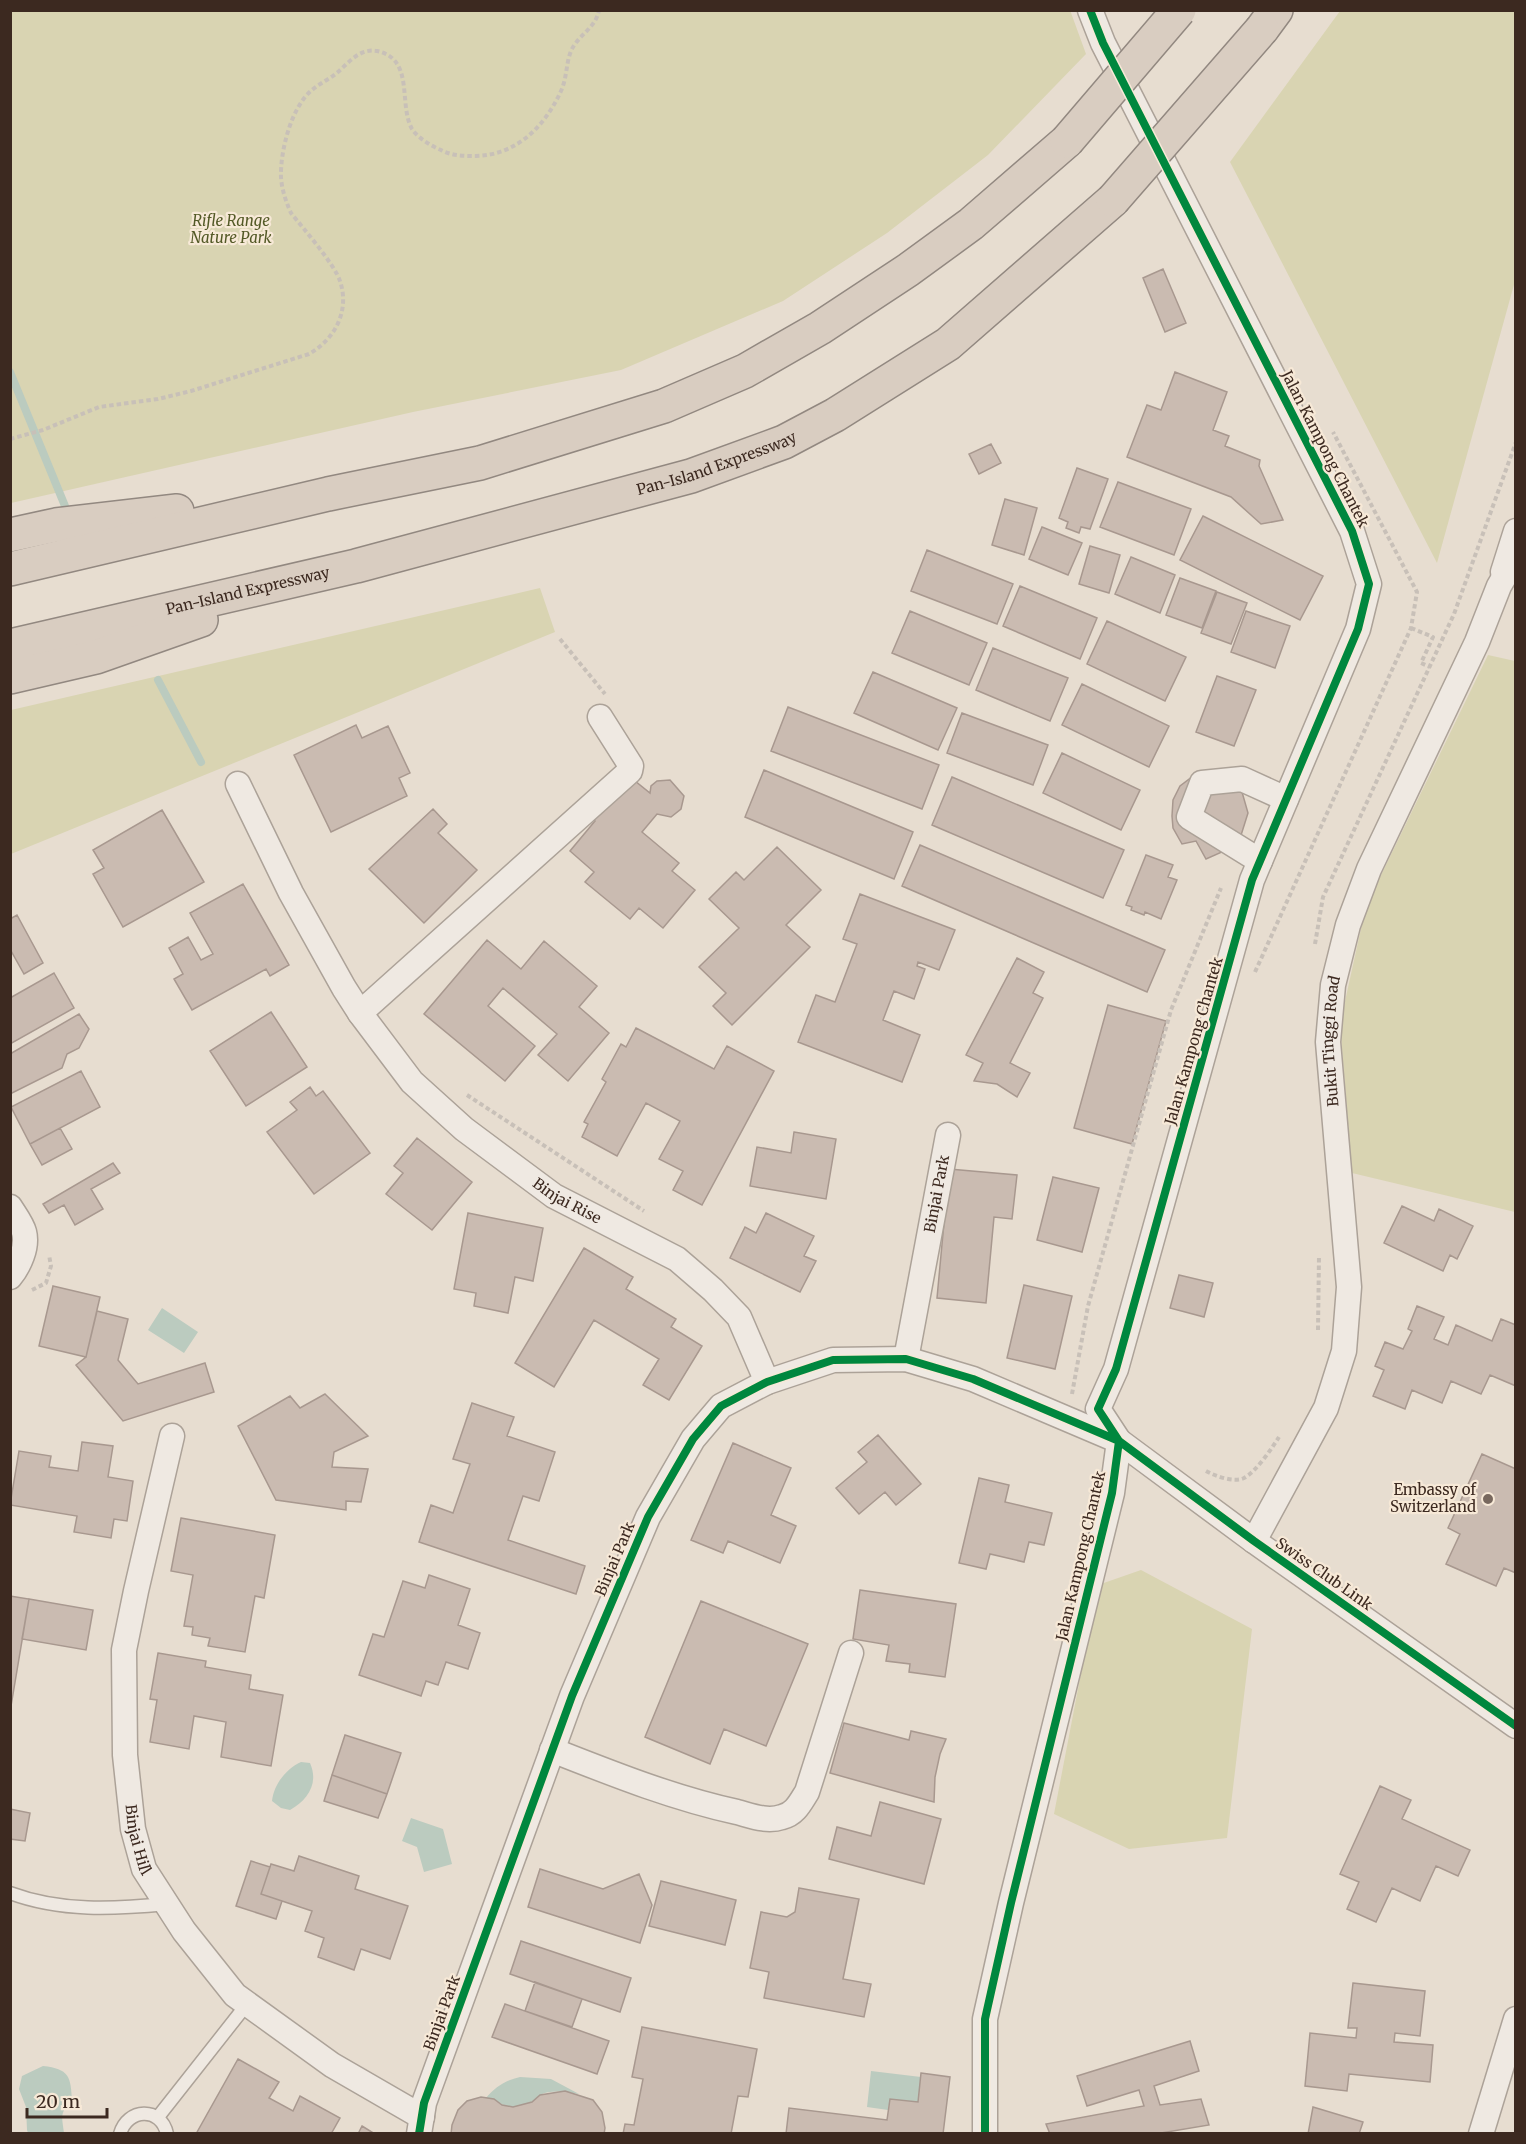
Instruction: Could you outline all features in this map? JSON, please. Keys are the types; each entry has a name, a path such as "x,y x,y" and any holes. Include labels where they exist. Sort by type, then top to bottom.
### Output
{"highway":[{"path":"10,569 328,494 480,463 664,406 745,370 820,328 908,270 971,224 1067,141 1179,10"},
{"name":"Pan-Island Expressway","path":"10,646 356,566 691,476 783,442 835,415 948,344 1113,200 1269,20"},
{"path":"10,535 56,525 328,494"},
{"path":"10,677 96,657 356,566"}],"street":[{"name":"Jalan Kampong Chantek","path":"985,2133 985,2019 1011,1903 1112,1493 1119,1441 1098,1409 1116,1369 1252,880 1358,629 1369,584 1352,531 1108,53 1090,10"},
{"path":"1499,586 1515,531"},
{"name":"Bukit Tinggi Road","path":"1254,1541 1326,1408 1344,1351 1348,1287 1328,1042 1333,985 1348,925 1369,869 1477,642 1499,586 1515,557"},
{"path":"360,1013 630,771 631,766 605,708"},
{"path":"1260,861 1190,817 1202,783 1242,779 1286,800"},
{"name":"Binjai Rise","path":"238,784 291,893 344,988 412,1082 464,1129 554,1196 677,1259 713,1290 739,1317 767,1382"},
{"name":"Binjai Park","path":"906,1359 948,1135"},
{"path":"10,1207 24,1231 25,1240 21,1258 10,1277"},
{"name":"Binjai Park","path":"420,2125 424,2103 572,1696 648,1517 693,1439 721,1406 767,1382 833,1360 906,1359 972,1379 1119,1441"},
{"name":"Binjai Hill","path":"172,1436 124,1650 125,1755 133,1829 144,1869 184,1931 235,1995 420,2125"},
{"name":"Swiss Club Link","path":"1119,1441 1254,1541 1515,1726"},
{"path":"552,1750 653,1790 769,1820 784,1817 795,1810 807,1792 851,1653"},
{"path":"1481,2133 1513,2033"}],"lane":[{"path":"10,1893 31,1901 69,1907 122,1908 167,1904"},
{"path":"158,2117 247,2004"},
{"path":"120,2133 123,2124 135,2114 150,2114 158,2117 163,2122 167,2133"}],"path":[{"path":"10,439 43,430 99,407 158,399 191,391 309,354 321,347 339,324 343,309 339,279 291,213 284,194 281,178 290,125 299,105 312,90 334,76 355,56 366,51 376,51 393,59 400,69 409,122 413,131 427,143 442,152 462,156 490,156 510,150 525,141 549,113 562,89 571,51 598,19 599,10"},
{"path":"1411,628 1433,637 1421,663 1430,667"},
{"path":"560,639 605,708"},
{"path":"458,1089 652,1216"}],"green space":[{"name":"Rifle Range Nature Park","path":"1070,10 1086,54 988,155 887,233 783,301 621,370 413,412 11,503 11,11"},
{"path":"1340,11 1515,11 1515,281 1437,563 1230,162"},
{"path":"540,588 555,632 11,854 11,710"},
{"path":"1488,655 1515,661 1515,1212 1352,1173 1340,1024 1366,906"},
{"path":"1141,1570 1252,1629 1227,1838 1129,1849 1054,1814 1098,1585"}],"shaded area":[{"path":"162,1308 198,1332 184,1353 148,1330"},
{"path":"301,1762 310,1763 313,1777 310,1790 302,1801 290,1810 281,1808 272,1801 275,1789 286,1773"},
{"path":"411,1818 443,1829 452,1864 424,1872 417,1847 402,1841"},
{"path":"43,2066 63,2072 67,2075 71,2085 72,2101 62,2116 64,2133 28,2133 27,2130 26,2107 19,2089 22,2076"},
{"path":"871,2071 921,2077 918,2102 890,2099 888,2110 867,2107"},
{"path":"520,2077 551,2079 579,2094 549,2092 540,2095 533,2102 514,2107 486,2098 501,2084"}],"building":[{"path":"1163,269 1186,323 1165,332 1143,278"},
{"path":"1175,372 1227,392 1213,430 1229,436 1225,446 1260,460 1259,466 1283,520 1261,524 1231,497 1127,457 1147,405 1161,410"},
{"path":"991,444 1001,463 979,474 969,454"},
{"path":"1077,468 1108,479 1090,529 1081,527 1079,533 1066,528 1068,522 1059,518"},
{"path":"1118,482 1191,509 1174,555 1100,527"},
{"path":"1005,499 1037,508 1024,555 992,545"},
{"path":"1203,516 1323,576 1300,620 1180,560"},
{"path":"1042,527 1082,543 1068,575 1029,559"},
{"path":"1090,546 1120,555 1109,593 1079,584"},
{"path":"927,550 1013,584 997,624 911,591"},
{"path":"1131,557 1175,575 1160,613 1115,594"},
{"path":"1180,578 1216,591 1202,628 1166,615"},
{"path":"1020,586 1097,618 1080,659 1003,626"},
{"path":"1217,592 1247,603 1231,644 1201,633"},
{"path":"910,611 987,643 969,685 892,653"},
{"path":"1246,611 1290,626 1275,668 1231,652"},
{"path":"1107,621 1186,657 1165,701 1087,664"},
{"path":"993,648 1068,678 1050,721 976,690"},
{"path":"873,672 957,708 938,750 854,713"},
{"path":"1217,676 1256,690 1234,746 1196,732"},
{"path":"1082,684 1169,726 1149,767 1062,725"},
{"path":"788,707 939,765 922,809 771,751"},
{"path":"962,713 1048,745 1033,785 947,753"},
{"path":"356,725 362,738 388,726 410,773 399,778 407,796 331,832 294,755"},
{"path":"1062,753 1140,790 1121,830 1043,793"},
{"path":"764,770 913,832 894,879 745,817"},
{"path":"1207,770 1214,782 1240,785 1248,813 1237,848 1226,847 1222,852 1206,859 1196,841 1182,844 1173,828 1172,816 1173,800 1180,786"},
{"path":"952,777 1124,850 1103,898 932,825"},
{"path":"670,780 684,796 681,809 671,817 657,814 642,832 679,863 672,871 695,890 663,928 639,908 630,919 585,882 594,872 570,851 595,821 592,818 635,781 650,793 651,786 657,781"},
{"path":"433,809 447,824 438,833 477,870 424,923 369,869"},
{"path":"162,810 204,882 123,927 93,874 104,868 93,850"},
{"path":"920,845 1165,950 1147,992 902,886"},
{"path":"777,847 821,890 786,925 810,947 732,1025 713,1006 726,993 699,967 739,928 709,899 736,872 744,880"},
{"path":"1146,855 1173,865 1168,877 1177,880 1161,919 1145,912 1144,915 1131,910 1132,907 1126,905"},
{"path":"243,884 289,965 270,976 266,969 192,1010 174,979 183,974 169,948 188,937 201,960 213,954 190,913"},
{"path":"860,894 955,930 939,970 918,962 917,966 925,969 914,999 894,991 883,1020 920,1035 902,1082 798,1042 816,995 835,1002 857,944 843,939"},
{"path":"17,915 43,963 24,974 10,949 10,919"},
{"path":"487,940 521,969 544,941 597,986 579,1007 609,1033 568,1081 538,1055 557,1034 503,988 488,1006 535,1046 505,1081 424,1014"},
{"path":"1017,958 1044,972 1033,993 1043,998 1010,1063 1030,1073 1017,1097 997,1084 974,1081 983,1063 966,1055"},
{"path":"54,973 74,1008 10,1044 10,998"},
{"path":"1108,1005 1166,1021 1132,1144 1074,1128"},
{"path":"271,1012 307,1067 246,1106 210,1051"},
{"path":"79,1014 89,1029 79,1048 67,1054 62,1068 10,1094 10,1054"},
{"path":"636,1028 714,1069 727,1046 774,1071 702,1205 673,1190 683,1171 659,1159 680,1121 646,1103 617,1156 582,1137 588,1124 584,1122 606,1082 602,1079 621,1044 626,1047"},
{"path":"81,1071 100,1107 30,1144 11,1107"},
{"path":"310,1087 316,1096 323,1091 370,1153 314,1194 267,1132 297,1110 290,1102"},
{"path":"60,1128 72,1149 42,1165 30,1144"},
{"path":"794,1132 836,1139 826,1199 750,1186 757,1147 791,1153"},
{"path":"417,1138 472,1182 432,1230 386,1194 403,1173 394,1166"},
{"path":"113,1163 120,1173 91,1189 103,1209 75,1225 64,1205 49,1213 43,1204"},
{"path":"949,1169 1017,1175 1012,1219 994,1217 986,1303 937,1298"},
{"path":"1053,1177 1099,1188 1082,1252 1037,1240"},
{"path":"1402,1206 1434,1221 1439,1209 1473,1226 1457,1259 1450,1255 1443,1271 1384,1243"},
{"path":"468,1213 543,1228 533,1281 515,1277 508,1313 474,1306 476,1293 454,1289"},
{"path":"766,1213 814,1236 804,1256 816,1261 800,1292 730,1258 745,1227 756,1233"},
{"path":"584,1248 633,1277 626,1289 676,1319 671,1327 702,1346 669,1400 643,1385 659,1359 594,1320 554,1387 515,1363"},
{"path":"1179,1275 1213,1283 1204,1317 1170,1308"},
{"path":"1024,1285 1072,1296 1055,1369 1007,1358"},
{"path":"53,1286 100,1297 86,1357 39,1346"},
{"path":"1417,1306 1444,1317 1434,1339 1448,1345 1456,1325 1492,1341 1501,1319 1516,1325 1516,1386 1490,1375 1481,1394 1451,1381 1442,1403 1412,1390 1405,1409 1373,1396 1384,1370 1375,1366 1385,1342 1403,1349 1412,1331 1408,1329"},
{"path":"97,1311 128,1319 118,1360 138,1384 205,1363 214,1392 123,1421 76,1365 86,1357"},
{"path":"325,1394 368,1436 334,1452 332,1467 368,1469 361,1502 346,1501 346,1510 276,1500 238,1426 290,1396 300,1408"},
{"path":"472,1403 514,1417 507,1436 555,1452 539,1501 523,1496 508,1540 585,1566 576,1594 419,1542 431,1505 453,1513 470,1464 453,1459"},
{"path":"878,1435 921,1484 896,1505 885,1492 859,1514 836,1488 867,1462 858,1452"},
{"path":"82,1442 113,1446 108,1477 133,1481 127,1521 114,1519 111,1538 74,1532 77,1516 10,1505 19,1451 51,1456 49,1467 78,1471"},
{"path":"733,1443 791,1468 771,1515 796,1526 780,1563 728,1541 723,1553 691,1540"},
{"name":"Embassy of Switzerland","path":"1482,1454 1516,1469 1516,1573 1504,1568 1496,1586 1446,1564 1460,1534 1448,1528"},
{"path":"979,1478 1009,1485 1005,1502 1052,1513 1044,1545 1029,1542 1024,1562 990,1554 986,1569 959,1563"},
{"path":"181,1518 275,1535 264,1598 255,1596 245,1652 208,1646 210,1638 192,1635 193,1627 184,1626 193,1575 171,1571"},
{"path":"429,1575 470,1589 458,1625 480,1633 468,1669 446,1662 438,1685 426,1681 421,1696 359,1675 373,1634 384,1637 403,1581 425,1588"},
{"path":"860,1590 956,1604 945,1677 909,1672 910,1664 886,1661 889,1645 853,1639"},
{"path":"10,1596 29,1599 10,1712"},
{"path":"29,1599 93,1610 86,1650 22,1639"},
{"path":"701,1601 808,1644 766,1746 724,1729 710,1764 645,1737"},
{"path":"158,1653 206,1661 205,1667 251,1675 249,1689 283,1695 271,1766 221,1757 226,1722 194,1716 189,1749 150,1742 157,1700 150,1699"},
{"path":"844,1723 909,1740 911,1731 946,1739 935,1777 934,1802 830,1773"},
{"path":"345,1735 401,1753 387,1794 332,1775"},
{"path":"332,1775 387,1794 378,1818 324,1801"},
{"path":"1380,1786 1411,1800 1402,1819 1470,1850 1458,1876 1436,1866 1420,1901 1392,1888 1376,1922 1347,1909 1359,1882 1340,1874"},
{"path":"880,1802 941,1819 924,1884 829,1859 837,1827 871,1836"},
{"path":"10,1809 30,1813 25,1841 10,1839"},
{"path":"299,1856 359,1876 355,1889 408,1906 390,1959 361,1949 354,1970 318,1957 324,1938 305,1931 312,1911 261,1894 271,1864 294,1871"},
{"path":"251,1861 270,1867 261,1894 282,1901 276,1919 236,1906"},
{"path":"540,1869 603,1889 639,1874 652,1905 640,1943 528,1907"},
{"path":"661,1881 736,1900 725,1945 649,1926"},
{"path":"799,1888 859,1899 843,1979 871,1984 864,2017 764,1998 769,1972 750,1968 761,1912 787,1917 795,1912"},
{"path":"521,1941 631,1978 620,2012 510,1974"},
{"path":"535,1982 582,1999 572,2027 525,2011"},
{"path":"1353,1983 1425,1991 1420,2036 1395,2033 1394,2042 1433,2045 1430,2082 1349,2074 1347,2091 1305,2086 1310,2033 1356,2038 1357,2028 1348,2028"},
{"path":"505,2004 609,2041 597,2074 492,2037"},
{"path":"642,2027 757,2049 748,2097 738,2096 731,2134 623,2134 625,2124 634,2125 643,2079 632,2077"},
{"path":"1190,2041 1199,2071 1154,2086 1160,2105 1201,2099 1209,2125 1155,2134 1050,2134 1046,2124 1144,2106 1139,2090 1087,2106 1077,2076"},
{"path":"238,2059 279,2082 269,2098 293,2111 300,2096 340,2118 331,2134 196,2134"},
{"path":"921,2073 950,2077 943,2134 786,2134 789,2108 887,2120 890,2099 918,2102"},
{"path":"565,2091 593,2100 602,2112 604,2134 451,2134 458,2110 467,2101 481,2097 494,2099 502,2105 513,2107 532,2102 540,2095"},
{"path":"1313,2107 1363,2122 1359,2134 1308,2134"},
{"path":"362,2126 375,2134 358,2134"}],"waterway":[{"path":"10,372 65,506"},
{"path":"158,680 201,762"}],"cycle path":[{"path":"985,2134 985,2019 1011,1903 1112,1493 1119,1441 1098,1409 1116,1369 1252,880 1358,629 1369,584 1352,531 1103,43 1090,10"},
{"path":"419,2134 424,2103 572,1696 648,1517 693,1439 721,1406 767,1382 833,1360 906,1359 973,1379 1119,1441 1254,1541 1516,1726"}],"place":[{"name":"Embassy of Switzerland","path":"1488,1499"}]}
